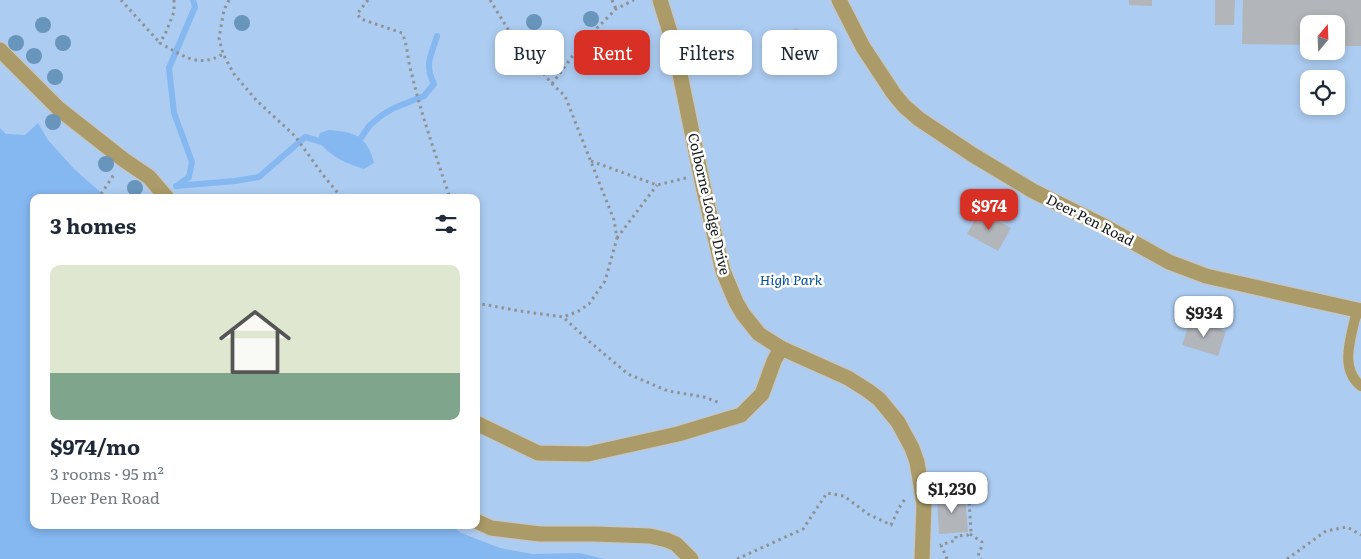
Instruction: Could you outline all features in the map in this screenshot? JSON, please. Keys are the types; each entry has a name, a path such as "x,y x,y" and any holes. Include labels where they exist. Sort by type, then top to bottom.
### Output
{"street":[{"name":"Colborne Lodge Drive","path":"660,0 674,45 703,186 723,271 736,302 746,320 759,334 781,348 848,378 861,386 878,400 898,422 917,462 924,504 922,559"},
{"name":"Deer Pen Road","path":"839,0 863,47 904,106 919,119 973,155 1033,191 1104,226 1169,262 1206,276 1359,311"},
{"path":"0,50 59,109 124,160 149,177 163,194"},
{"path":"480,425 538,453 588,454 678,434 741,416 762,394 774,361 781,348"},
{"path":"480,523 491,528 540,534 650,536 676,544 691,559"}],"lane":[{"name":"Deer Pen Road","path":"1359,311 1348,362 1350,374 1355,382 1361,386"}],"path":[{"path":"121,0 160,43 199,61 212,59 222,54"},
{"path":"160,43 174,12 174,0"},
{"path":"229,0 224,10 219,38 222,54 234,74 256,100 295,136 339,194"},
{"path":"368,0 357,14 361,19 402,33 406,39 410,70 449,194"},
{"path":"490,0 510,34 552,84 565,96 614,220 617,238"},
{"path":"612,0 616,9"},
{"path":"552,84 582,43 616,9 634,0"},
{"path":"100,194 124,160"},
{"path":"591,161 657,184 690,178"},
{"path":"480,304 520,312 563,317 577,312 589,304 605,281 617,238 657,184"},
{"path":"563,317 628,374 668,391 704,397 720,403 741,416"},
{"path":"737,559 803,529 827,493 844,496 868,514 891,525 905,499 910,499"},
{"path":"970,534 969,499 976,497"},
{"path":"1287,559 1326,531 1347,528 1361,535"},
{"path":"947,559 941,544 956,540 956,536 970,534 982,542 978,556 981,559"}],"green space":[{"name":"High Park","path":"0,0 1361,0 1361,559 0,559"}],"shaded area":[{"path":"38,123 48,140 74,169 103,194 30,194 30,529 456,529 461,533 500,548 532,554 580,553 604,559 0,559 0,128 6,134 25,135"},
{"path":"329,130 346,132 359,137 368,147 374,163 364,169 333,155 318,141 320,133"}],"building":[{"path":"1129,0 1152,0 1152,6 1129,5"},
{"path":"1215,0 1235,0 1234,25 1215,25"},
{"path":"1243,0 1361,0 1361,46 1345,46 1345,15 1300,15 1300,45 1242,44"},
{"path":"980,211 1011,228 998,251 967,234"},
{"path":"1190,320 1226,331 1218,356 1182,345"},
{"path":"965,494 968,532 939,534 937,496"}],"waterway":[{"path":"177,186 189,177 192,162 174,113 169,68 195,7 193,0"},
{"path":"354,143 382,115 424,96 434,84 429,71 429,65 437,36"},
{"path":"176,186 259,177 305,137 326,143"}]}
